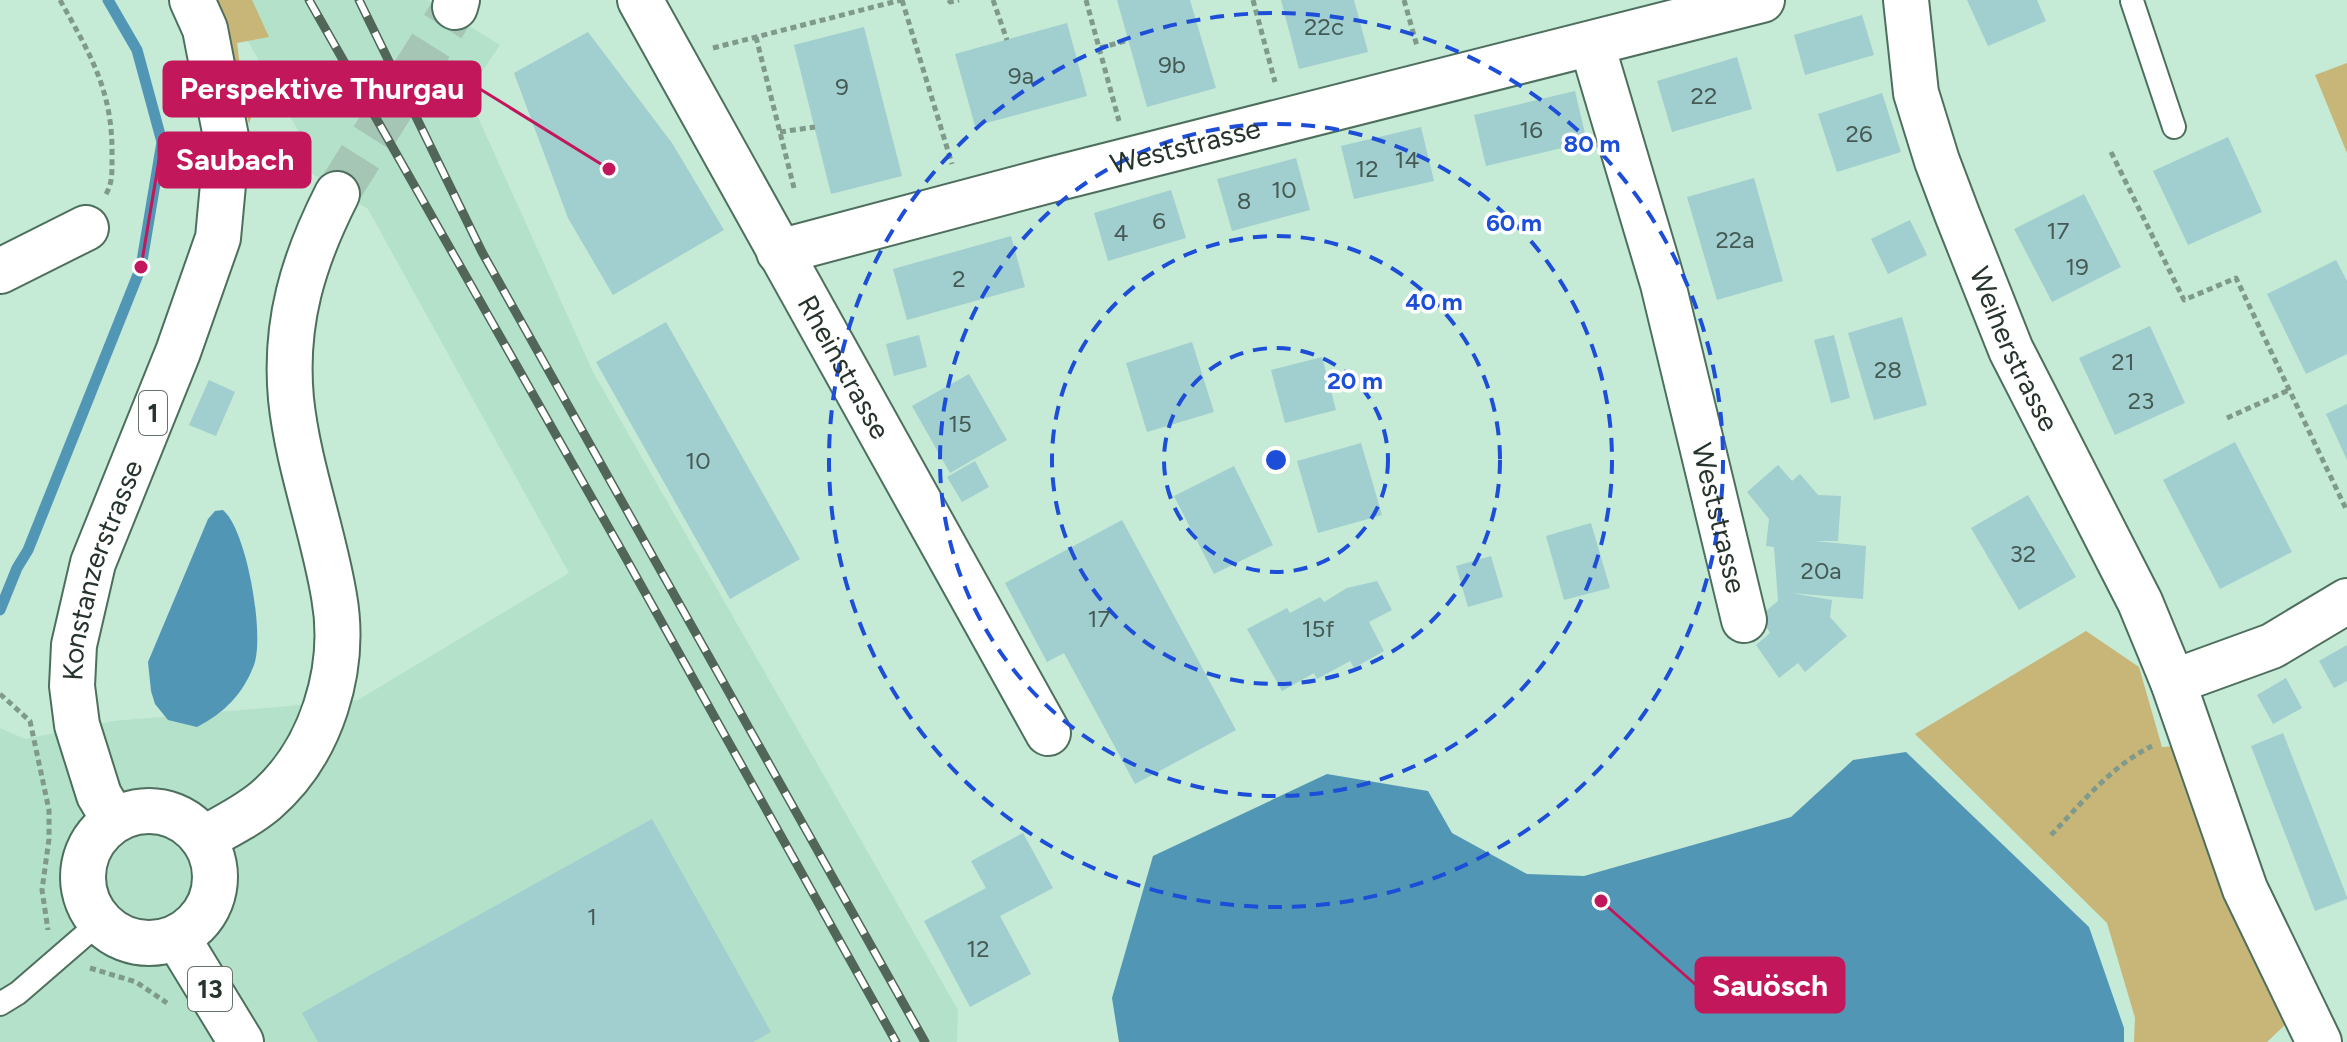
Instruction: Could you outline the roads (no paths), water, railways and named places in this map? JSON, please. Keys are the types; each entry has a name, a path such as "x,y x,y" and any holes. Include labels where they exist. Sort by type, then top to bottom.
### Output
{"street":[{"name":"Konstanzerstrasse","path":"114,820 99,795 77,725 72,686 74,645 93,563 178,352 218,238 227,142 205,29 192,0"},
{"name":"Rheinstrasse","path":"640,0 793,249 1048,733"},
{"name":"Weststrasse","path":"793,249 1762,0"},
{"name":"Weiherstrasse","path":"1906,0 1916,93 1957,214 2011,350 2140,602 2173,682 2245,889 2319,1042"},
{"name":"Weststrasse","path":"1592,45 1663,284 1744,620"},
{"path":"203,839 267,800 306,752 328,698 338,644 335,597 291,400 290,355 296,297 314,240 337,194"},
{"path":"0,271 86,228"},
{"path":"2173,682 2272,646 2347,601"},
{"path":"152,811 172,815 189,824 203,839 213,860 215,883 209,905 196,924 177,937 157,943 136,942 117,935 100,922 87,903 82,879 85,857 96,836 114,820 132,813 152,811"},
{"name":"13","path":"177,937 241,1042"}],"lane":[{"path":"2132,1 2174,127"},
{"path":"0,1004 18,993 100,922"}],"water":[{"path":"223,510 240,539 252,584 257,651 250,675 238,694 224,709 197,727 168,720 155,704 148,662 208,519 215,511"},
{"path":"1906,752 2089,927 2124,1028 2124,1042 1119,1042 1112,998 1153,856 1327,774 1428,791 1452,833 1527,874 1584,876 1791,817 1853,760"}],"waterway":[{"path":"0,610 28,550 141,267 162,142 137,50 108,0"}],"tunnel":[{"path":"337,194 455,7"}],"railway":[{"path":"309,0 896,1042"},
{"path":"359,0 482,252 925,1042"}],"place":[{"name":"Perspektive Thurgau","path":"609,169"},
{"name":"Saubach","path":"141,267"},
{"name":"Sauösch","path":"1601,901"}]}
